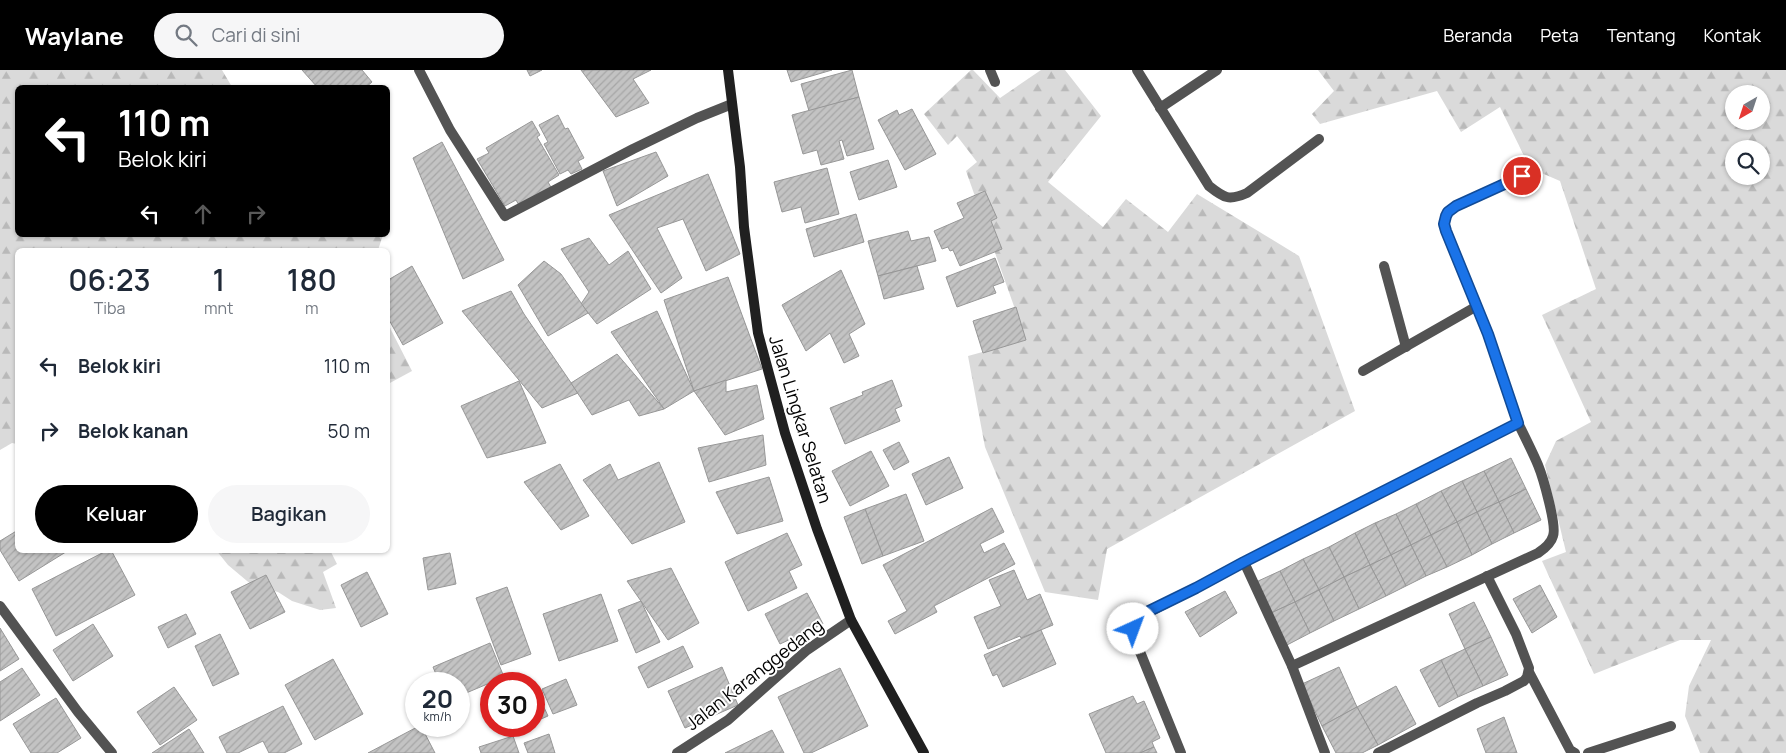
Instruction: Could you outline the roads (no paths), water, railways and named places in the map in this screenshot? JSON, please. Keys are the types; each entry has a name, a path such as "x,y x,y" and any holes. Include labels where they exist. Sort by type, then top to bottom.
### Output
{"street":[{"path":"419,70 450,130 505,216 633,148 732,104"},
{"name":"Jalan Lingkar Selatan","path":"728,70 740,167 744,227 758,333 785,433 817,529 851,620 924,753"},
{"path":"990,70 996,82"},
{"path":"1137,70 1209,186 1228,198 1235,198 1248,193 1319,139"},
{"path":"1160,108 1217,70"},
{"path":"1292,666 1538,553 1550,543 1554,535 1554,526 1539,467 1518,423 1477,306 1444,224 1448,212 1456,206 1522,176"},
{"path":"1384,266 1406,346"},
{"path":"1363,371 1477,306"},
{"path":"1181,753 1134,637 1134,623 1143,614 1518,423"},
{"path":"1244,562 1292,666 1325,753"},
{"path":"1487,576 1516,634 1529,672 1570,750 1575,753"},
{"path":"0,606 78,712 112,753"},
{"name":"Jalan Karanggedang","path":"677,753 728,720 807,650 851,620"},
{"path":"1378,753 1524,681 1529,672"},
{"path":"1588,753 1671,726"}]}
